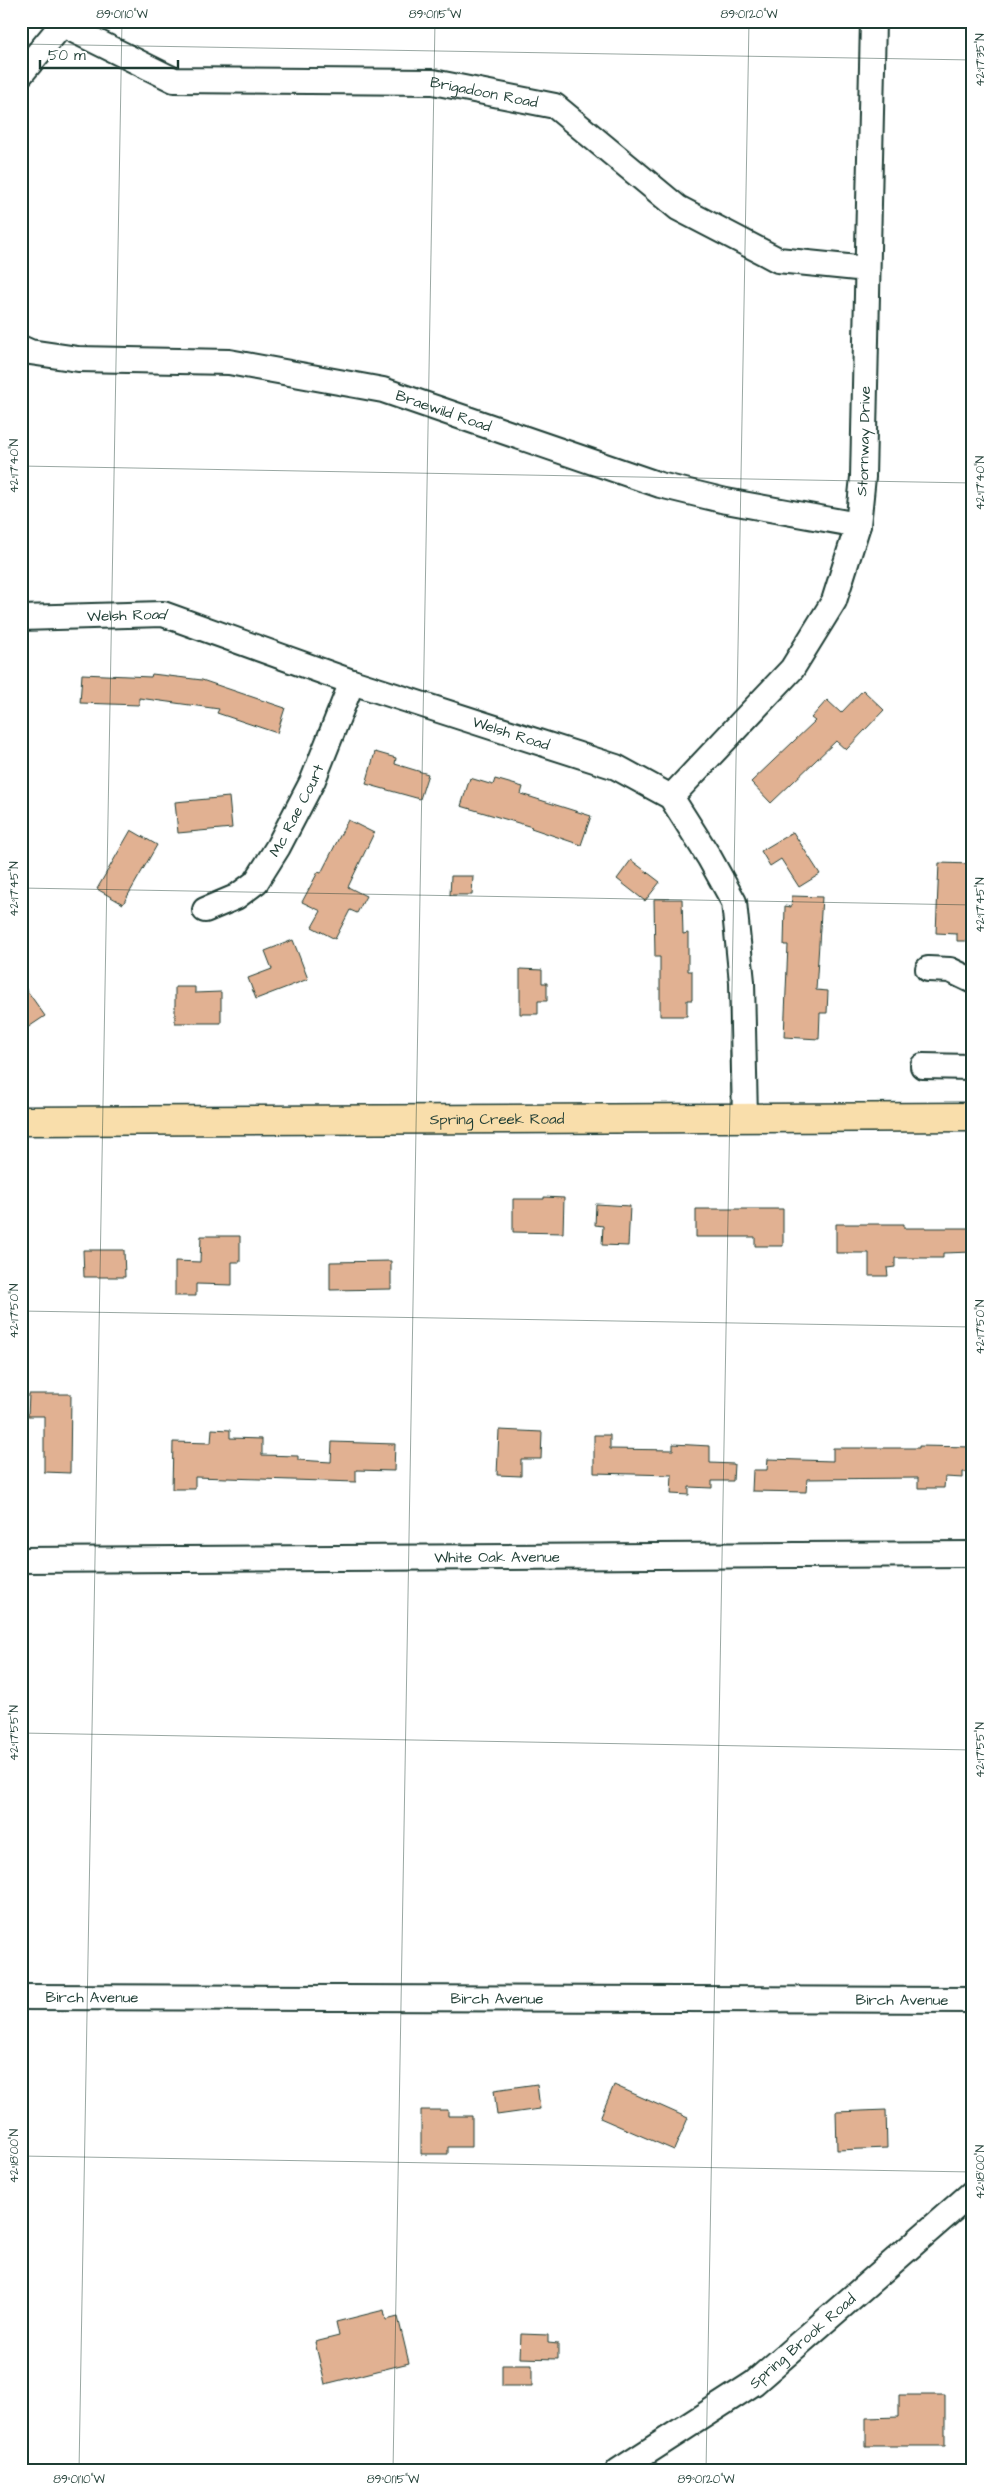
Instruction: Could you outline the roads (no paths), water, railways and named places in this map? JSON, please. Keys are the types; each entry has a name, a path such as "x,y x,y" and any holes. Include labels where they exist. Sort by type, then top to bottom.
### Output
{"main road":[{"name":"Spring Creek Road","path":"21,1121 973,1117"}],"street":[{"name":"Stornway Drive","path":"671,797 792,669 834,601 858,525 863,477 873,21"},
{"name":"Brigadoon Road","path":"64,23 174,80 433,82 555,106 678,208 778,260 867,269"},
{"path":"21,74 64,23"},
{"name":"Braewild Road","path":"21,348 30,352 78,359 229,362 383,390 660,485 726,501 858,525"},
{"name":"Welsh Road","path":"21,618 164,614 352,682 616,767 671,797 734,902 742,982 745,1118"},
{"name":"Mc Rae Court","path":"205,910 236,897 256,882 313,780 352,682"},
{"path":"928,969 950,970 972,981"},
{"path":"923,1066 971,1067"},
{"name":"White Oak Avenue","path":"21,1560 973,1554"},
{"name":"Birch Avenue","path":"21,1997 973,2000"},
{"name":"Spring Brook Road","path":"619,2471 754,2383 973,2192"}]}
